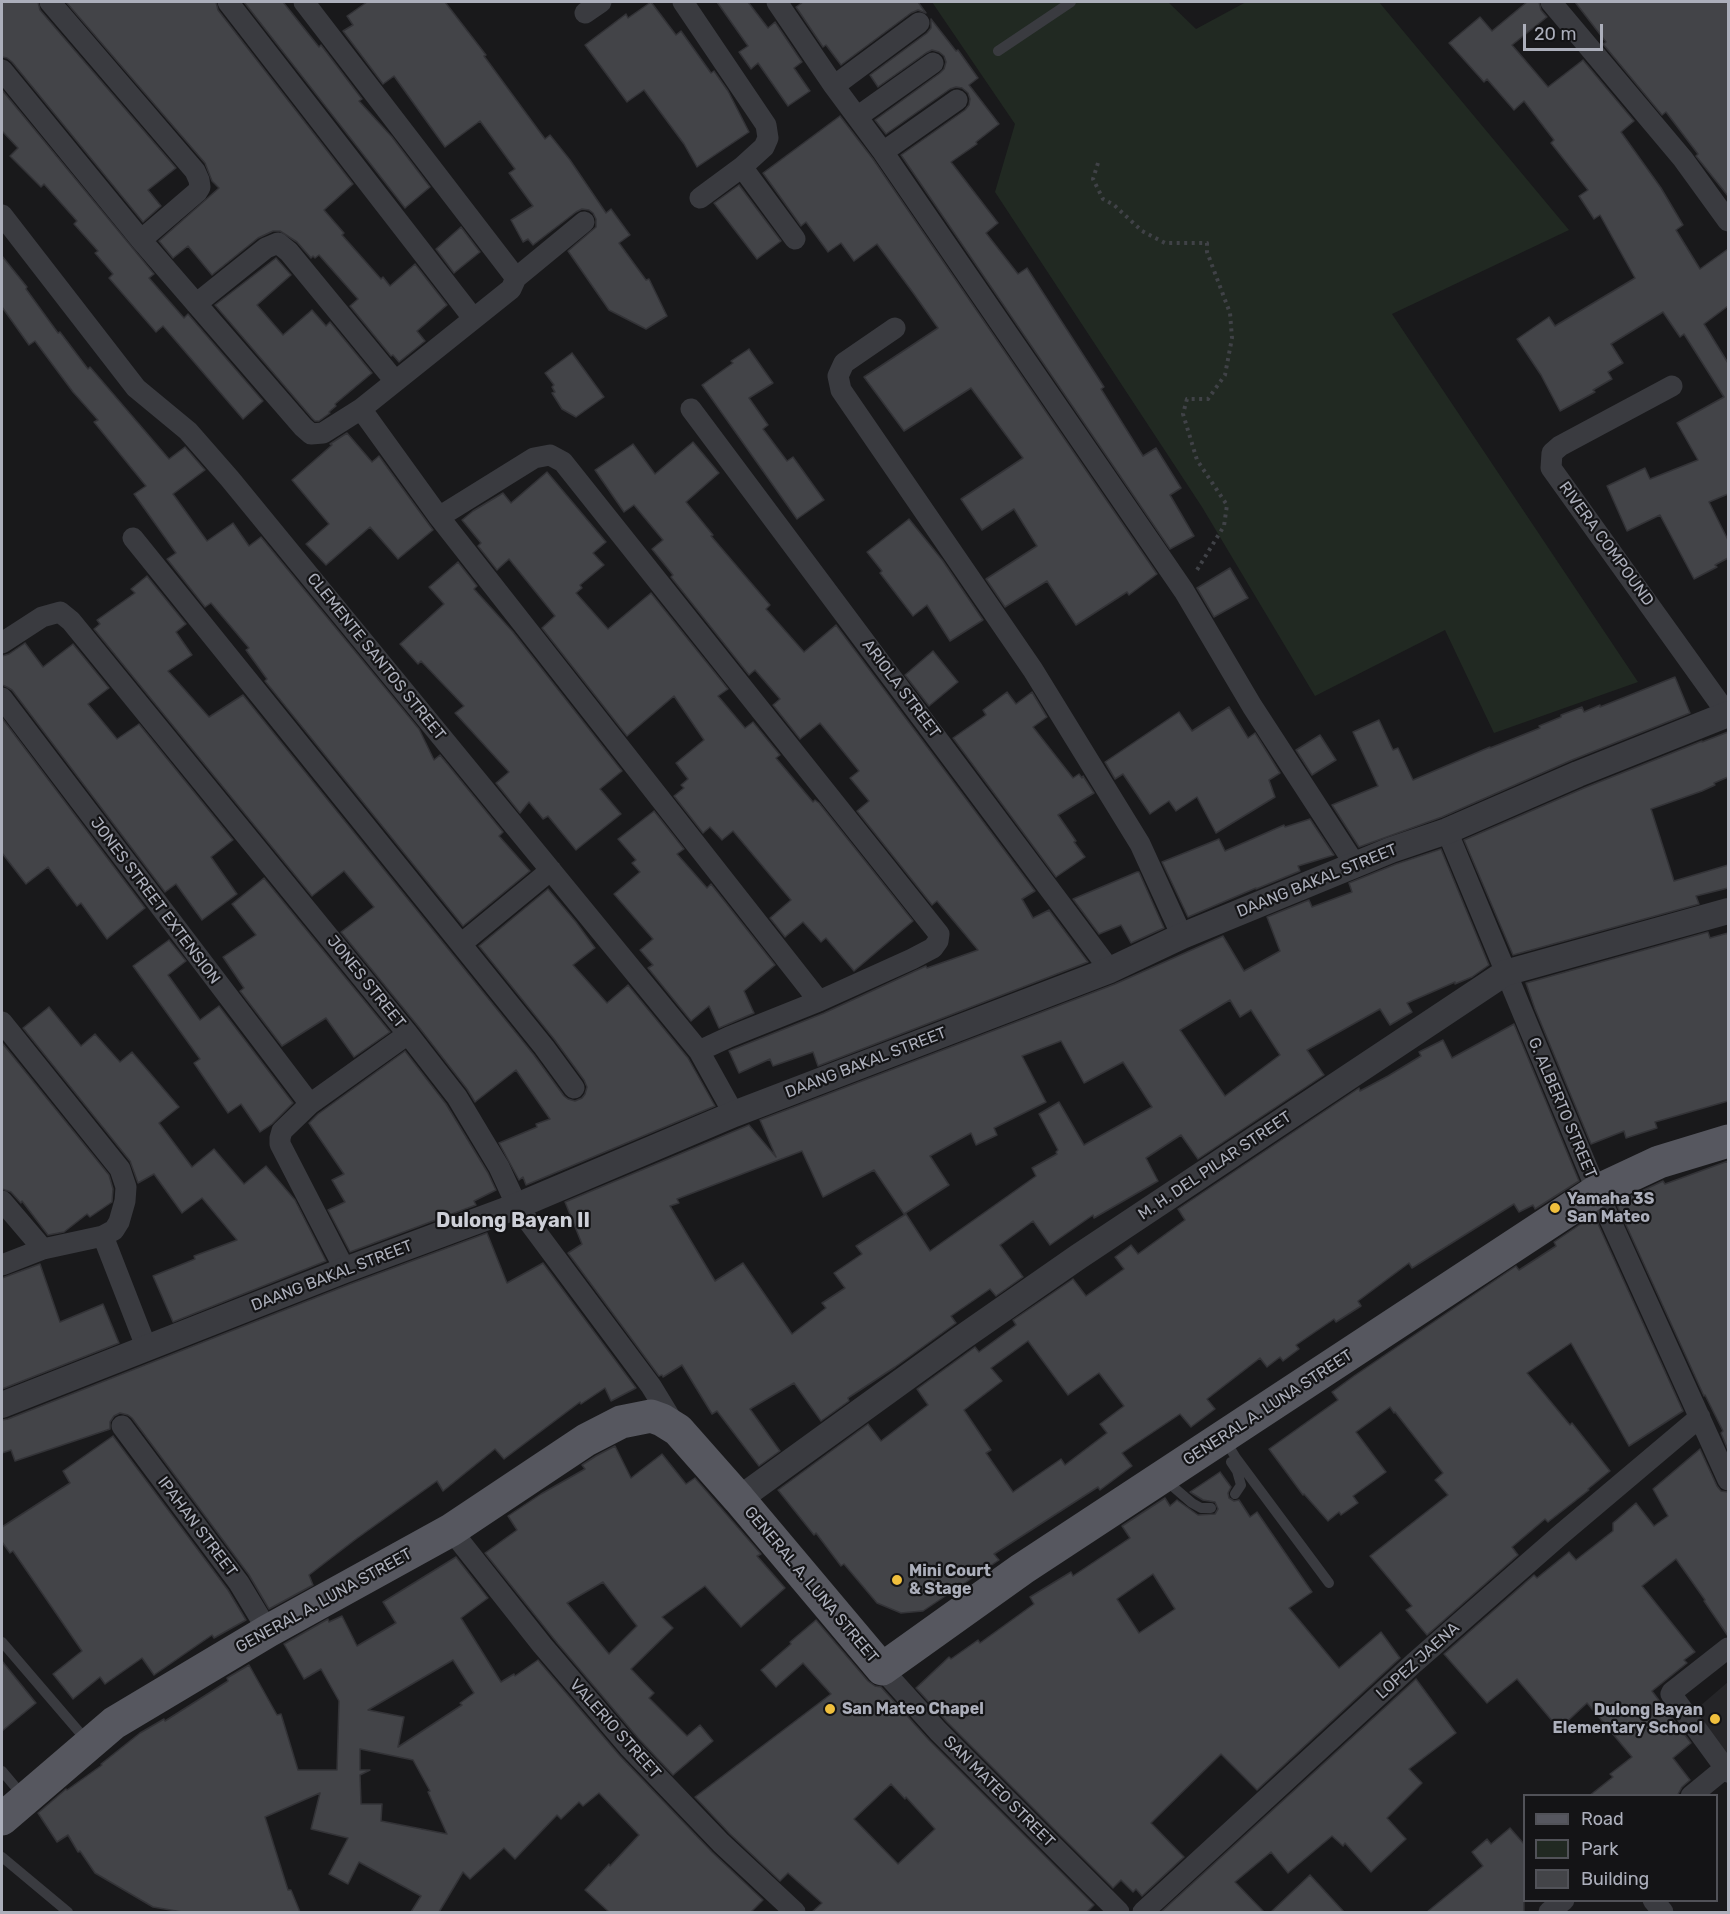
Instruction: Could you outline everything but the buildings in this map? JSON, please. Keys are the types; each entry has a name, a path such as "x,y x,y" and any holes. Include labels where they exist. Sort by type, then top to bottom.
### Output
{"main road":[{"name":"GENERAL A. LUNA STREET","path":"2,1819 114,1723 268,1631 451,1530 586,1440 621,1422 651,1416 678,1430 882,1669 1023,1569 1597,1191 1659,1162 1728,1141"}],"street":[{"path":"50,2 195,171 199,180 200,187 197,192 141,240"},
{"path":"228,2 473,318"},
{"path":"304,2 516,278"},
{"path":"683,2 766,125 768,138 764,147 742,167 700,198"},
{"path":"777,2 834,86 884,152 1184,591 1252,706 1356,866"},
{"path":"1551,2 1683,159 1728,221"},
{"path":"834,86 919,23"},
{"path":"857,117 933,63"},
{"path":"2,70 141,240 311,434 323,433 361,409 511,289 516,278 584,222"},
{"path":"884,152 957,100"},
{"path":"742,167 795,239"},
{"name":"CLEMENTE SANTOS STREET","path":"2,215 136,388 188,431 230,479 699,1051 734,1114"},
{"path":"196,304 266,248 278,243 288,252 394,381"},
{"path":"895,328 844,363 838,376 841,390 1034,670 1140,844 1182,936"},
{"name":"RIVERA COMPOUND","path":"1672,386 1560,446 1552,453 1551,468 1728,714"},
{"path":"361,409 440,517 819,1001"},
{"name":"ARIOLA STREET","path":"691,409 1110,970"},
{"path":"440,517 534,458 550,455 563,462 939,934 938,941 933,948 912,959 699,1051"},
{"path":"133,538 544,1047 574,1088"},
{"name":"JONES STREET","path":"2,643 42,617 60,612 71,621 457,1097 499,1167 517,1206 651,1386 678,1430"},
{"name":"JONES STREET EXTENSION","path":"2,698 310,1104"},
{"name":"DAANG BAKAL STREET","path":"2,1405 345,1270 517,1206 734,1114 1110,970 1182,936 1391,850 1447,831 1578,774 1728,714"},
{"name":"G. ALBERTO STREET","path":"1447,831 1597,1191 1728,1479"},
{"path":"460,944 551,870"},
{"name":"M. H. DEL PILAR STREET","path":"739,1499 960,1339 1078,1257 1505,973 1728,911"},
{"path":"2,1023 120,1169 126,1187 125,1201 114,1230 104,1236 43,1249 2,1265"},
{"path":"345,1270 280,1144 280,1138 282,1131 310,1104 408,1034"},
{"path":"2,1201 43,1249"},
{"path":"104,1236 147,1348"},
{"name":"LOPEZ JAENA","path":"1143,1912 1414,1663 1700,1417"},
{"name":"IPAHAN STREET","path":"122,1426 239,1583 268,1631"},
{"name":"VALERIO STREET","path":"451,1530 542,1645 629,1747 721,1842 795,1912"},
{"path":"1694,1794 1727,1770 1672,1697 1672,1692 1728,1648"},
{"name":"SAN MATEO STREET","path":"882,1669 938,1731 1113,1911"},
{"path":"1549,1912 1562,1902"}],"lane":[{"path":"998,51 1071,2"},
{"path":"1221,1439 1237,1471 1241,1485 1235,1494"},
{"path":"1221,1439 1329,1583"},
{"path":"1162,1477 1192,1503 1202,1508 1212,1508"},
{"path":"2,1642 89,1744"},
{"path":"2,1771 26,1798"},
{"path":"2,1857 68,1912"}],"path":[{"path":"1098,163 1093,179 1103,199 1114,205 1143,231 1165,243 1207,243 1207,252 1230,313 1232,338 1225,375 1208,399 1186,399 1183,414 1197,460 1227,505 1224,526 1184,591"}],"shaded area":[{"name":"Dulong Bayan Elementary School","path":"1728,1682 1728,1765 1704,1733 1700,1706"}],"green space":[{"path":"932,2 1168,2 1196,29 1246,2 1379,2 1569,230 1392,314 1638,682 1494,733 1445,630 1315,696 1202,507 995,192 1015,124"}],"place":[{"name":"Yamaha 3S San Mateo","path":"1555,1208"},
{"name":"Mini Court & Stage","path":"897,1580"},
{"name":"San Mateo Chapel","path":"830,1709"},
{"name":"Dulong Bayan Elementary School","path":"1715,1719"}],"district":[{"name":"Dulong Bayan II","path":"513,1221"}]}
